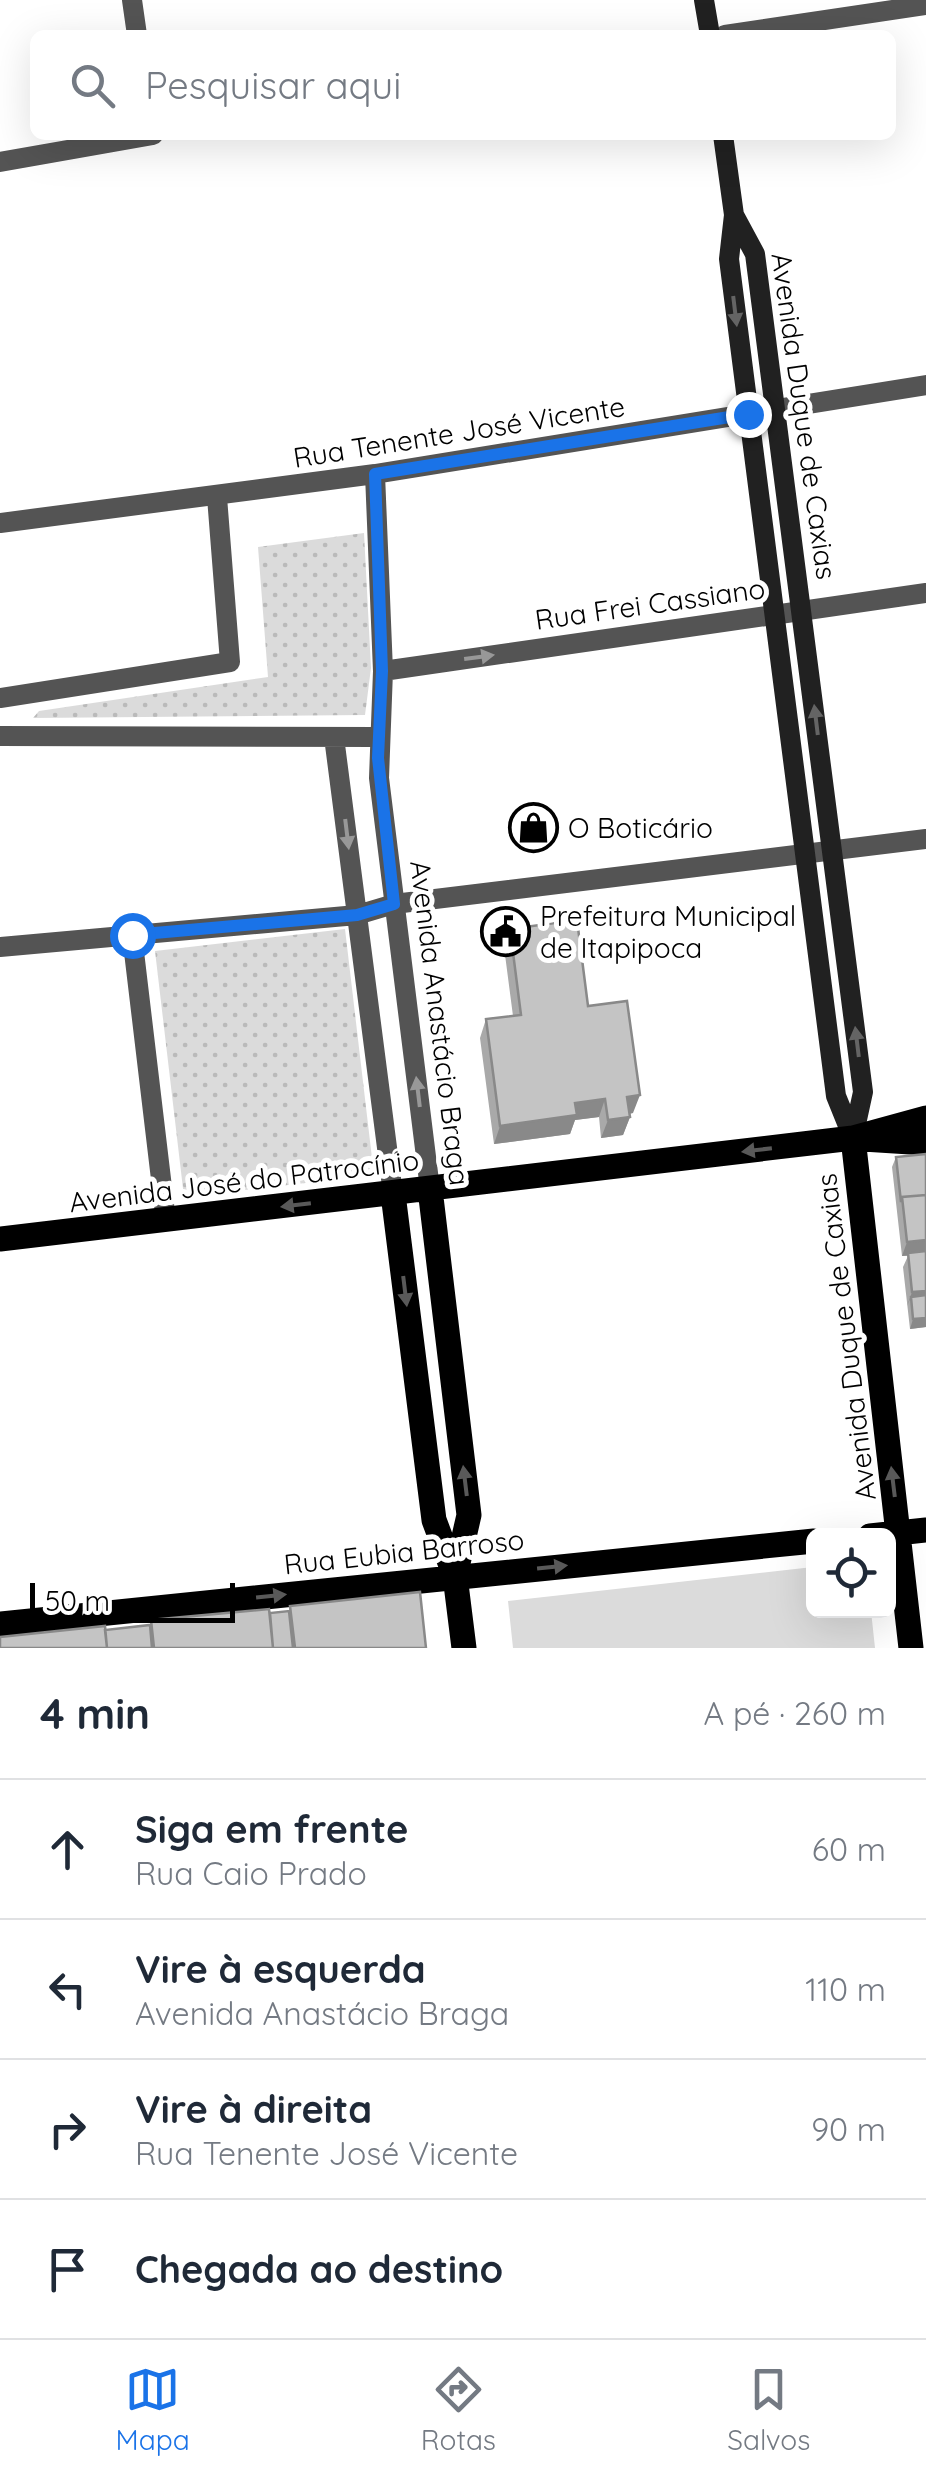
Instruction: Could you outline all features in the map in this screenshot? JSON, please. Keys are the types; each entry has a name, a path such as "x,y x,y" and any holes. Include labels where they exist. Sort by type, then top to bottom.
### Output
{"main road":[{"path":"704,0 709,30"},
{"path":"725,140 734,215"},
{"name":"Avenida Duque de Caxias","path":"734,215 755,254 802,610 863,1092 854,1138"},
{"name":"Avenida Duque de Caxias","path":"734,215 728,258 836,1096 854,1138 912,1648"},
{"name":"Avenida José do Patrocínio","path":"0,1239 854,1138 926,1118"},
{"name":"Avenida José do Patrocínio","path":"854,1138 926,1143"},
{"name":"Avenida Anastácio Braga","path":"430,1189 469,1514 456,1576"},
{"name":"Avenida Anastácio Braga","path":"393,1194 434,1520 456,1576 464,1648"},
{"path":"896,1533 926,1530"},
{"name":"Rua Eubia Barroso","path":"0,1624 806,1542"}],"street":[{"path":"132,0 136,30"},
{"path":"759,30 926,5"},
{"path":"0,162 124,140"},
{"name":"Rua Tenente José Vicente","path":"0,523 375,474 926,385"},
{"name":"Avenida Anastácio Braga","path":"375,474 382,671 378,737 394,904 430,1189"},
{"path":"0,698 230,662 217,497"},
{"name":"Rua Frei Cassiano","path":"382,671 926,593"},
{"path":"0,736 378,737"},
{"name":"Avenida Anastácio Braga","path":"334,737 393,1194"},
{"path":"0,946 357,915 394,904 926,839"},
{"path":"132,935 166,1221"}],"shaded area":[{"path":"364,533 371,668 365,715 33,718 39,711 268,677 258,547"},
{"path":"345,929 374,1175 184,1197 155,951"},
{"path":"806,1568 806,1618 872,1618 875,1648 513,1648 508,1601"}],"building":[{"path":"577,920 588,1006 627,1001 640,1095 627,1097 630,1117 608,1120 605,1099 575,1103 577,1115 500,1126 486,1019 521,1015 510,929"},
{"path":"926,1154 926,1195 902,1197 901,1202 896,1157"},
{"path":"926,1195 926,1240 907,1242 902,1197"},
{"path":"926,1251 926,1291 912,1292 908,1253"},
{"path":"926,1295 926,1318 913,1319 911,1297"},
{"path":"420,1592 426,1648 295,1648 290,1606"},
{"path":"269,1609 273,1648 154,1648 151,1620"},
{"path":"289,1611 293,1648 273,1648 270,1613"},
{"path":"150,1625 152,1648 107,1648 105,1630"},
{"path":"105,1626 107,1648 0,1648 0,1637"}],"place":[{"name":"O Boticário","path":"533,828"},
{"name":"Prefeitura Municipal de Itapipoca","path":"505,932"}],"route":[{"path":"132,935 357,915 394,904 378,758 382,671 375,474 748,414"}]}
